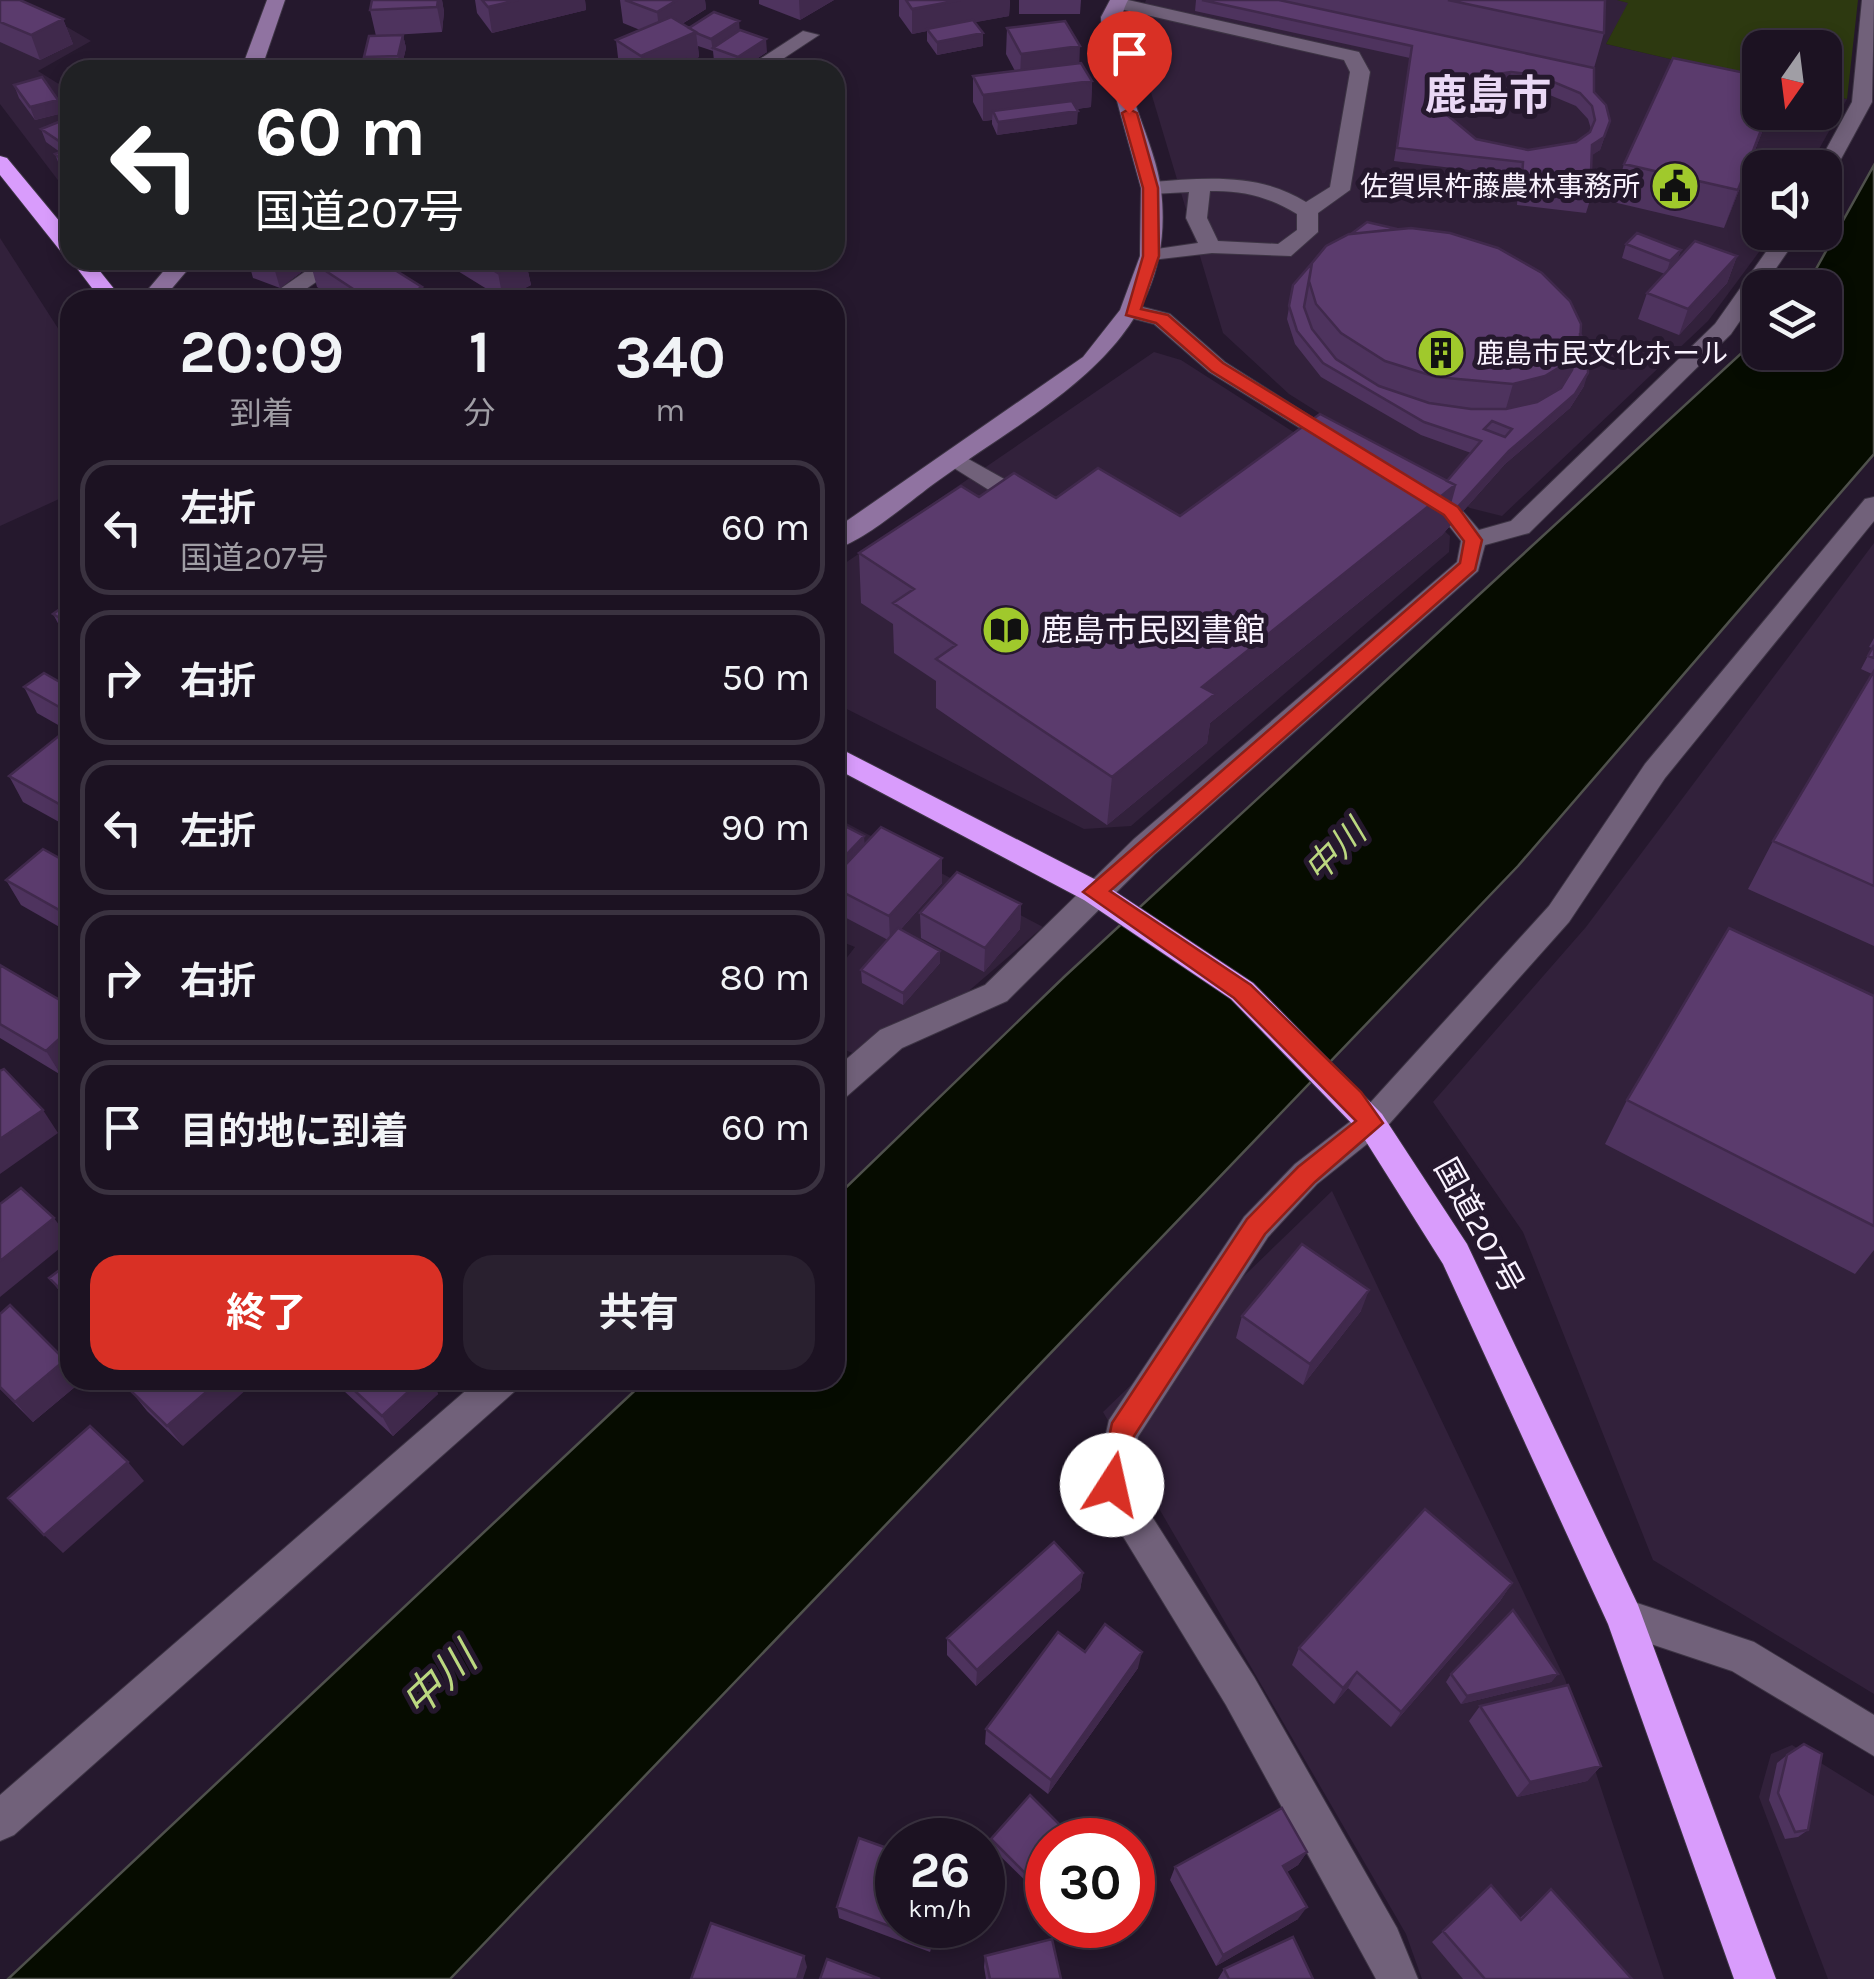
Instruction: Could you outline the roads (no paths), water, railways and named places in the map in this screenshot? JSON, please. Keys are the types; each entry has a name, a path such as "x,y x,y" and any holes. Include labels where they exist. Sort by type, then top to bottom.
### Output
{"highway":[{"path":"1,163 60,236"},
{"path":"88,270 104,290"},
{"name":"国道207号","path":"845,761 1105,899 1242,991 1362,1111 1455,1254 1625,1618 1756,1979"}],"street":[{"path":"255,60 276,0"},
{"path":"1836,150 1862,102 1871,0"},
{"path":"845,534 1091,362 1132,311 1151,256 1150,188 1110,47 1110,17 1118,2 1352,56 1360,72 1340,190 1322,198 1308,212 1307,232 1284,251 1212,247 1151,256"},
{"path":"769,60 810,35"},
{"path":"1150,188 1241,183 1281,192 1308,212"},
{"path":"1201,186 1194,206 1196,226 1212,247"},
{"path":"1473,540 1520,527 1723,329 1778,250"},
{"path":"158,290 176,270"},
{"path":"290,290 322,270"},
{"path":"1132,311 1162,319 1217,367 1368,460"},
{"path":"954,458 1051,516"},
{"path":"845,1079 891,1039 996,993 1105,899 1469,565 1473,540 1451,511 1401,480"},
{"path":"1396,1979 1382,1943 1240,1691 1112,1485 1121,1432 1256,1227 1362,1111 1560,914 1655,771 1874,505"},
{"path":"0,1821 491,1390"},
{"path":"1625,1618 1741,1654 1874,1737"}],"water":[{"name":"中川","path":"1874,165 1874,454 1518,866 450,1979 8,1979 635,1390 845,1390 845,1188 1065,976 1742,353 1742,370 1842,370 1842,270 1815,270 1827,250 1842,250 1842,222"}],"place":[{"name":"佐賀県杵藤農林事務所","path":"1675,186"},
{"name":"鹿島市民文化ホール","path":"1441,353"},
{"name":"鹿島市民図書館","path":"1006,630"}],"district":[{"name":"鹿島市","path":"1488,96"}]}
